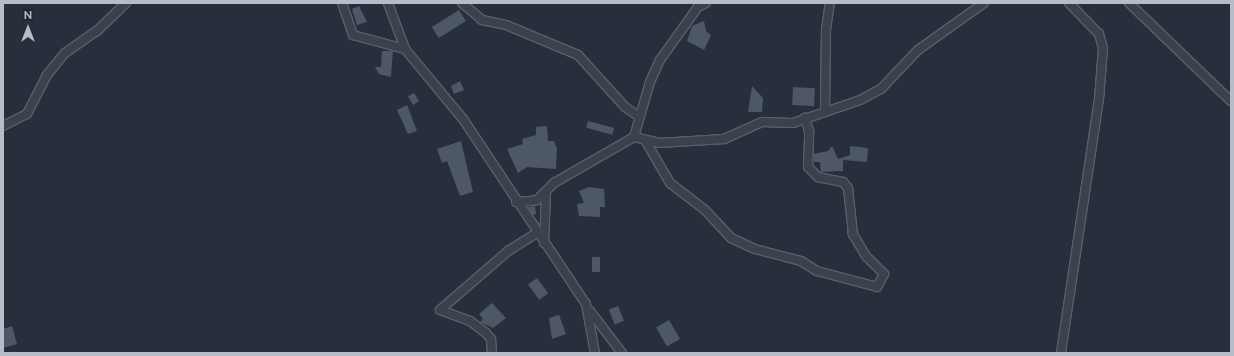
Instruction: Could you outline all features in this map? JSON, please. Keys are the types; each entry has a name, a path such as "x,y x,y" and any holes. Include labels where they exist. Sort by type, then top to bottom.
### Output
{"street":[{"path":"3,126 27,114 47,75 65,53 97,31 126,3"},
{"path":"342,3 354,35 405,49"},
{"path":"388,3 399,38 405,49 439,87 590,311 622,353"},
{"path":"462,3 482,20 506,25 578,55 625,107 640,117"},
{"path":"516,202 527,204 546,194 554,182 634,137 660,60 698,7 706,3"},
{"path":"825,110 826,36 830,3"},
{"path":"634,137 645,140 724,139 762,122 793,122 881,89 923,46 984,3"},
{"path":"1062,353 1099,100 1102,48 1099,34 1069,3"},
{"path":"1129,3 1231,101"},
{"path":"393,45 399,38"},
{"path":"645,140 670,183 705,210 731,238 755,249 801,261 817,271 877,287 884,274 866,256 853,234 848,188 843,182 818,177 808,167 809,131 805,118"},
{"path":"545,244 546,194"},
{"path":"492,353 491,339 486,333 470,320 440,310 508,252 537,233"},
{"path":"590,311 595,353"}],"building":[{"path":"359,6 367,22 357,25 352,9"},
{"path":"459,10 466,21 439,38 432,27"},
{"path":"704,21 706,31 711,35 704,50 687,41 692,26"},
{"path":"382,51 393,51 391,77 379,74 375,67 381,67"},
{"path":"460,81 464,90 454,94 451,86"},
{"path":"752,86 763,98 762,112 748,112"},
{"path":"793,87 815,88 814,106 792,105"},
{"path":"414,93 419,101 413,105 408,96"},
{"path":"407,105 417,131 408,134 397,110"},
{"path":"588,121 614,128 612,135 586,128"},
{"path":"547,126 548,141 554,141 557,149 556,169 527,167 518,173 507,149 523,144 522,139 536,135 536,127"},
{"path":"461,141 473,192 460,196 447,161 442,163 437,149"},
{"path":"832,146 838,159 850,155 850,146 868,148 867,162 843,160 843,171 821,172 820,162 814,162 814,154 828,151"},
{"path":"589,187 604,189 605,207 600,207 600,217 579,216 577,204 584,203 579,191"},
{"path":"535,206 536,214 533,215 528,207"},
{"path":"592,257 600,257 600,272 592,272"},
{"path":"537,278 548,293 539,300 528,284"},
{"path":"492,303 506,318 493,328 480,322 483,319 479,314"},
{"path":"618,306 624,321 615,325 609,310"},
{"path":"559,315 566,334 552,339 549,318"},
{"path":"669,320 680,339 667,347 656,328"},
{"path":"12,326 17,344 3,348 3,329"}]}
